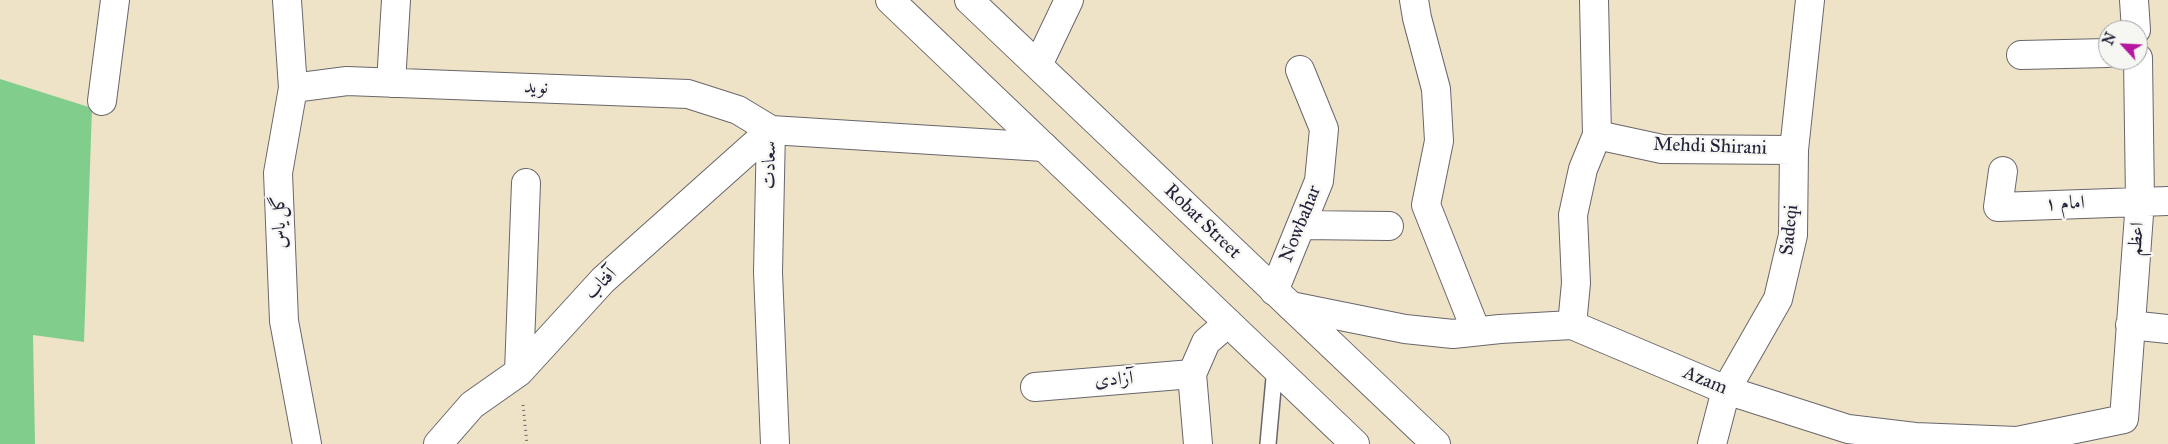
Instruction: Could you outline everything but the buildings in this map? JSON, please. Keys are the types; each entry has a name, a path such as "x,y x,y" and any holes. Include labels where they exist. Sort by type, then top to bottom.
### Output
{"street":[{"path":"102,100 115,0"},
{"name":"گل یاس","path":"287,0 293,88 278,173 284,321 307,444"},
{"path":"391,83 396,0"},
{"path":"890,0 1355,444"},
{"name":"Robat Street","path":"969,0 1436,444"},
{"path":"1038,65 1069,0"},
{"path":"1414,0 1416,18 1436,89 1439,141 1426,205 1476,331"},
{"path":"1572,325 1576,283 1573,215 1583,169 1597,135 1594,0"},
{"name":"Sadeqi","path":"1712,444 1726,390 1778,299 1793,235 1794,150 1810,0"},
{"path":"2134,0 2135,20"},
{"path":"2021,55 2098,53"},
{"name":"Nowbahar","path":"1282,298 1301,226 1319,181 1324,129 1300,70"},
{"name":"اعظم","path":"2130,325 2140,201 2138,70"},
{"name":"نوید","path":"293,88 347,80 688,94 738,110 771,130"},
{"name":"سعادت","path":"775,444 768,272 771,130 1044,147"},
{"name":"آفتاب","path":"438,444 472,405 519,372 603,280 771,130"},
{"name":"Mehdi Shirani","path":"1597,135 1662,149 1794,150"},
{"name":"امام ۱","path":"2003,171 1998,207 2168,201"},
{"path":"519,372 526,183"},
{"path":"1301,226 1389,226"},
{"name":"Azam","path":"1282,298 1405,329 1453,334 1572,325 1726,390 1848,429 1915,437 2017,441 2124,419 2130,325"},
{"path":"1198,444 1192,374 1206,342 1228,323"},
{"path":"2130,325 2168,329"},
{"name":"آزادی","path":"1035,387 1192,374"}],"lane":[{"path":"1268,444 1275,367"}],"green space":[{"path":"0,79 92,108 84,342 33,335 35,444 0,444"}]}
